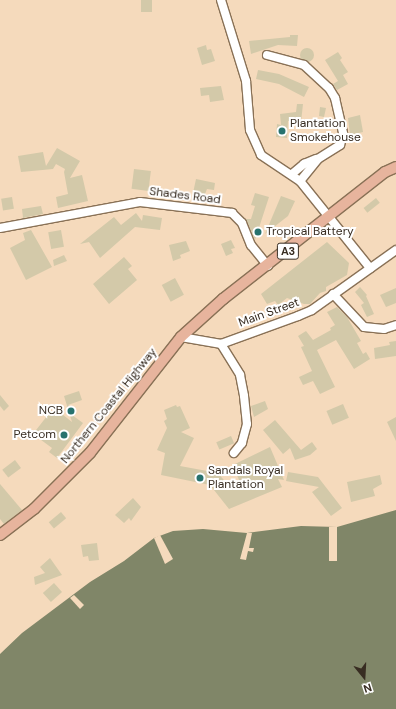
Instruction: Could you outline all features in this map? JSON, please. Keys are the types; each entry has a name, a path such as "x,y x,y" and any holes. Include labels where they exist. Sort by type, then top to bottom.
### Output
{"main road":[{"name":"A3","path":"181,337 223,300 268,266 385,172 396,167"},
{"name":"Northern Coastal Highway","path":"0,535 34,509 90,453 181,337"}],"street":[{"path":"221,0 246,81 250,130 261,154 292,174 300,182 370,268"},
{"path":"267,55 304,65 329,88 335,98 343,134 340,145 318,159 304,164 292,174"},
{"path":"300,182 318,159"},
{"name":"Shades Road","path":"0,228 140,202 232,213 242,223 251,245 268,266"},
{"name":"Main Street","path":"181,337 221,344 298,316 312,310 396,250"},
{"path":"333,294 364,327 384,329 396,324"},
{"path":"221,344 240,375 244,396 247,424 242,443 234,453"}],"shaded area":[{"path":"396,510 396,709 0,709 0,654 22,633 90,582 124,561 154,538 173,531 203,529 247,533 301,526 337,527"}],"pier":[{"path":"329,527 337,527 337,561 329,561"},
{"path":"247,533 252,533 249,548 254,548 253,552 248,551 246,560 240,559"},
{"path":"160,535 173,559 165,564 154,538"},
{"path":"74,595 84,605 80,609 70,598"}],"building":[{"path":"141,0 152,0 152,12 141,12"},
{"path":"290,35 298,35 297,46 278,45 251,54 249,41 290,37"},
{"path":"206,45 207,50 211,49 215,61 202,65 197,48"},
{"path":"307,48 312,50 314,55 312,60 307,62 302,60 300,55 302,50"},
{"path":"338,52 342,58 340,60 348,72 343,75 348,84 337,90 333,84 338,81 325,60"},
{"path":"258,70 279,74 309,87 304,97 279,84 256,79"},
{"path":"221,86 224,100 210,102 209,95 201,96 200,88"},
{"path":"297,104 303,104 301,122 288,121 287,138 276,137 277,124 281,125 280,114 296,112"},
{"path":"320,107 326,108 324,117 319,116"},
{"path":"360,115 363,132 350,135 348,118"},
{"path":"57,148 80,161 70,178 82,175 88,201 58,208 56,197 68,194 64,172 65,169 56,164 53,169 21,172 18,156 43,152 46,166"},
{"path":"134,169 151,171 148,191 132,189"},
{"path":"196,179 215,183 214,190 207,189 205,194 193,193"},
{"path":"255,193 269,197 255,240 246,219 251,219 255,206 251,205"},
{"path":"281,196 295,201 288,216 265,234"},
{"path":"12,197 14,209 3,211 1,199"},
{"path":"376,198 380,203 367,213 364,208"},
{"path":"41,206 43,214 23,218 22,209"},
{"path":"136,213 142,221 143,215 162,218 160,230 135,227 100,258 89,242 80,244 114,217 121,225"},
{"path":"31,230 52,267 26,280 10,248 25,240 23,233"},
{"path":"61,230 64,247 51,249 48,232"},
{"path":"231,240 235,248 231,249 233,253 226,256 221,244"},
{"path":"186,241 190,251 180,255 181,258 173,261 169,245"},
{"path":"327,242 349,263 347,275 326,287 326,291 320,293 310,304 304,304 287,298 278,305 275,301 267,304 261,294"},
{"path":"64,255 67,261 54,266 53,260"},
{"path":"124,257 132,266 128,269 137,280 109,304 93,284"},
{"path":"175,278 184,295 171,302 162,285"},
{"path":"360,287 367,295 366,296 374,314 367,317 361,305 364,303 355,292"},
{"path":"396,288 396,303 386,307 380,295"},
{"path":"337,307 347,317 361,341 357,343 363,354 366,352 370,359 354,369 336,340 317,350 335,387 320,394 313,381 303,385 299,377 312,371 301,347 304,346 298,336 306,331 313,340 331,330 330,328 335,325 327,312"},
{"path":"396,341 396,356 375,359 374,348 390,345 389,342"},
{"path":"79,391 82,400 68,405 75,411 72,415 83,423 57,458 49,452 52,448 33,434 47,416 57,410 72,422 64,396"},
{"path":"0,395 9,406 4,411 0,406"},
{"path":"265,401 268,409 254,417 251,406"},
{"path":"343,404 349,418 332,425 326,411"},
{"name":"Sandals Royal Plantation","path":"176,405 177,407 180,406 190,428 181,432 194,438 180,466 218,473 228,485 239,480 233,465 270,447 284,480 278,479 282,487 229,509 210,485 161,475 165,453 157,450 167,428 164,421 167,419 164,410"},
{"path":"396,417 396,441 387,422"},
{"path":"275,420 301,450 312,442 317,449 310,455 295,460 290,448 283,454 263,430"},
{"path":"231,436 234,443 219,450 216,442"},
{"path":"15,460 21,468 8,478 2,470"},
{"path":"288,472 318,477 342,508 331,516 312,492 319,487 286,481"},
{"path":"380,475 382,484 373,489 375,496 351,502 347,482"},
{"path":"0,484 22,510 4,524 0,519"},
{"path":"133,498 141,507 131,521 129,518 124,523 115,515"},
{"path":"61,512 66,518 54,528 49,522"},
{"path":"97,543 99,560 89,561 88,556 83,557 81,545"},
{"path":"50,558 62,575 35,585 34,577 45,573 40,567"},
{"path":"54,583 62,592 51,602 43,593"}],"place":[{"name":"Plantation Smokehouse","path":"282,131"},
{"name":"Tropical Battery","path":"258,232"},
{"name":"NCB","path":"71,411"},
{"name":"Petcom","path":"64,435"},
{"name":"Sandals Royal Plantation","path":"200,478"}]}
